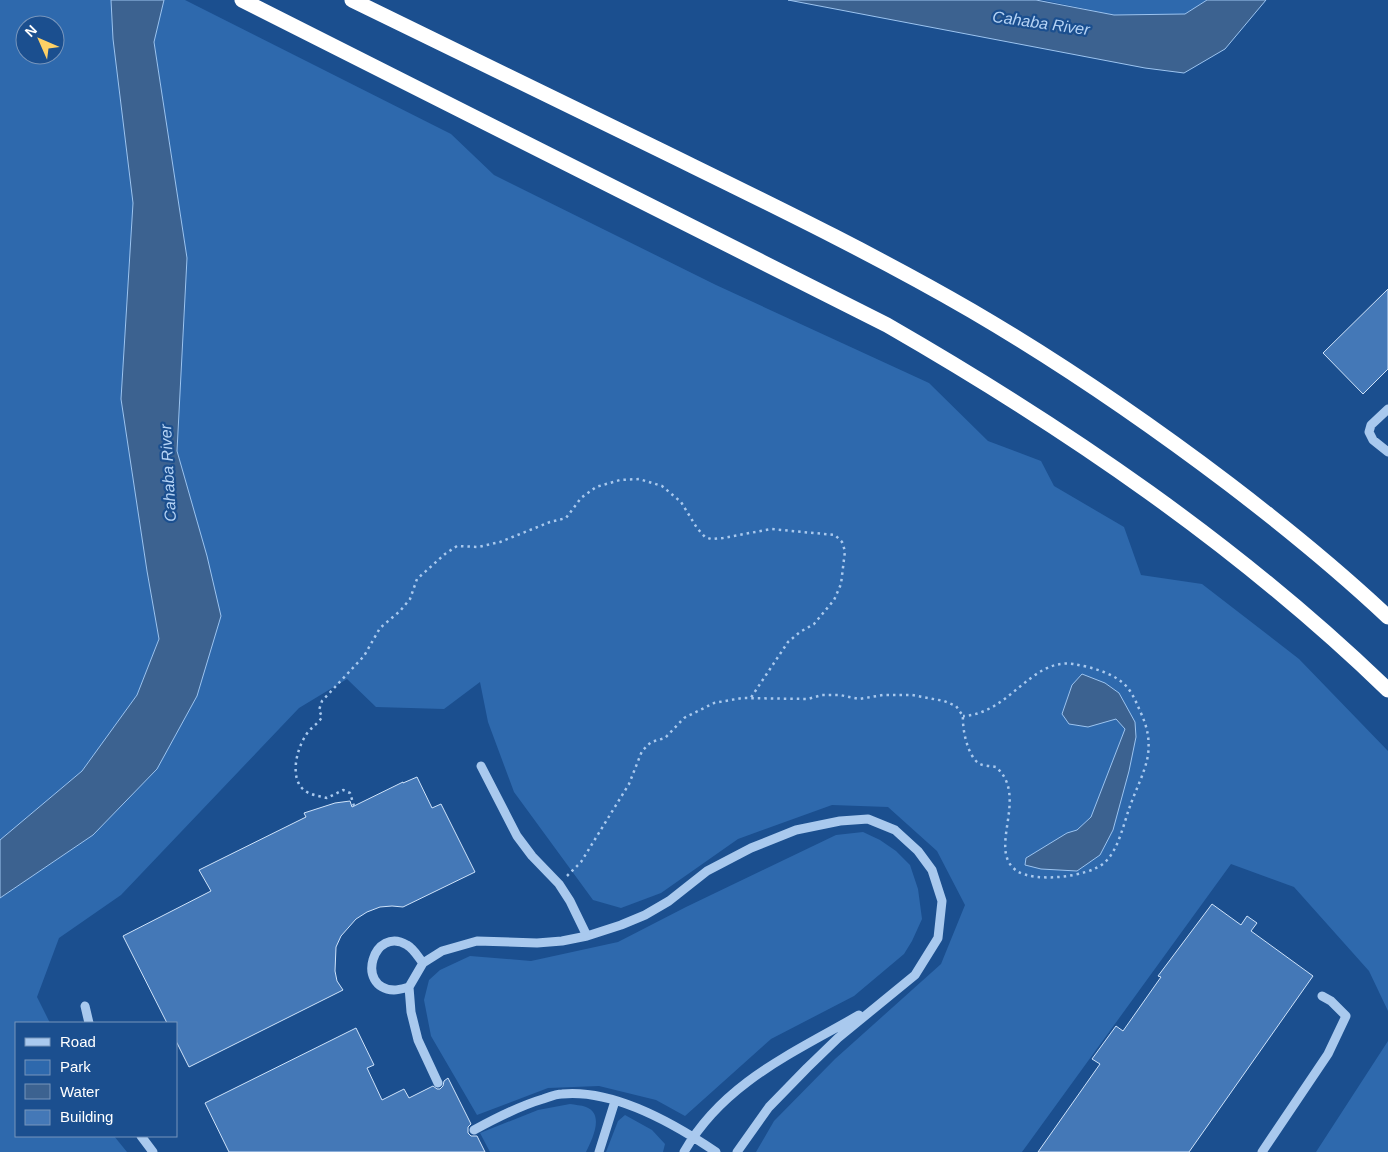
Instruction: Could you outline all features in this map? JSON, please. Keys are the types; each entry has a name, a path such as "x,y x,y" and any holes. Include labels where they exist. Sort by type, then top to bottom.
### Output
{"highway":[{"path":"242,0 888,325 989,384 1061,430 1138,484 1222,547 1310,619 1388,690"},
{"path":"352,0 833,236 973,312 1153,427 1264,511 1324,560 1388,617"}],"lane":[{"path":"1388,409 1371,426 1369,432 1373,440 1388,452"},
{"path":"481,766 517,836 532,856 559,884 570,901 587,936"},
{"path":"438,1084 418,1040 412,1012 410,987 423,963 442,950 477,941 537,943 587,936 621,925 645,915 669,901 708,871 796,830 840,821 868,819 895,830 918,850 932,870 942,901 938,938 914,975 838,1038 769,1107 737,1152"},
{"path":"410,987 395,990 380,984 372,972 371,964 374,956 384,944 400,942 413,950 423,963"},
{"path":"1262,1152 1328,1054 1346,1016 1331,1001 1322,996"},
{"path":"684,1152 693,1136 713,1111 745,1083 772,1064 881,1002"},
{"path":"85,1006 89,1022"},
{"path":"474,1130 523,1105 561,1094 587,1094 625,1104 663,1120 693,1136 716,1152"},
{"path":"599,1152 615,1101"},
{"path":"143,1137 153,1152"}],"path":[{"path":"354,806 350,793 343,790 326,798 304,790 299,783 296,771 298,750 307,733 322,717 319,710 322,701 364,656 380,628 400,611 410,599 418,579 445,554 457,546 478,546 500,542 550,522 566,518 581,498 596,487 620,480 639,480 662,486 680,502 705,537 711,539 772,529 835,535 842,542 845,551 841,584 834,600 814,624 788,642 750,698"},
{"path":"559,884 581,862 586,854 629,784 642,751 651,742 665,738 684,718 714,703 750,698 808,699 822,695 840,695 859,699 883,695 912,695 956,706 963,716 962,725 966,744 978,763 982,766 996,766 1008,781 1011,800 1005,840 1007,857 1011,866 1027,876 1061,877 1083,874 1097,869 1106,862 1121,834 1147,757 1149,739 1146,724 1129,689 1119,680 1102,672 1072,664 1059,664 1035,673 1015,692 996,706 979,714 963,716"}],"green space":[{"path":"0,0 111,0 113,39 133,203 121,399 159,639 137,695 82,771 0,840"},
{"path":"164,0 185,0 451,134 494,175 716,285 929,383 988,441 1041,461 1054,486 1124,527 1141,575 1202,584 1299,659 1388,751 1388,1011 1369,971 1294,887 1231,864 1022,1152 756,1152 774,1121 835,1059 941,964 965,905 937,851 888,807 832,805 738,839 661,893 621,908 593,900 514,792 488,722 480,682 444,709 376,707 347,679 299,708 121,895 59,938 37,997 50,1022 15,1022 15,1137 115,1137 127,1152 0,1152 0,898 93,835 207,556 177,451 187,258 154,41"},
{"path":"1043,0 1207,0 1185,14 1114,15"},
{"path":"863,832 880,840 896,851 910,865 918,889 922,919 904,954 854,996 771,1039 685,1116 656,1100 599,1086 548,1088 477,1115 431,1036 424,1000 429,980 440,970 470,956 531,961 618,942 836,835"},
{"path":"1388,1041 1388,1152 1316,1152"},
{"path":"570,1104 586,1107 592,1110 595,1115 595,1128 586,1152 490,1152 480,1133 538,1110"},
{"path":"625,1115 652,1130 665,1144 663,1152 606,1152 618,1121"}],"water":[{"name":"Cahaba River","path":"111,0 164,0 154,42 187,258 177,451 207,556 221,616 197,696 157,769 93,835 0,898 0,840 82,771 137,695 159,639 121,399 133,203 113,39"},
{"name":"Cahaba River","path":"788,0 1036,0 1114,15 1185,14 1207,0 1266,0 1225,49 1184,73 1145,68"},
{"path":"1082,674 1105,683 1119,693 1135,722 1136,737 1113,830 1100,855 1077,871 1041,869 1025,865 1026,858 1067,833 1077,830 1091,817 1125,729 1116,719 1088,727 1069,724 1062,714 1072,685"}],"building":[{"path":"1388,289 1388,369 1363,394 1323,353"},
{"path":"417,777 432,808 441,804 475,872 403,907 380,907 356,919 341,936 336,947 335,971 337,981 343,990 189,1067 178,1045 178,1022 166,1022 123,936 211,891 199,870 306,817 304,813 335,803 350,801 352,807"},
{"path":"1212,904 1241,925 1247,916 1257,923 1251,931 1313,976 1189,1152 1038,1152 1100,1064 1092,1059 1116,1026 1123,1031 1161,977 1158,976"},
{"path":"356,1028 374,1065 367,1068 382,1100 404,1089 409,1098 433,1086 440,1089 448,1078 471,1124 468,1127 468,1133 471,1136 477,1136 485,1152 229,1152 205,1103"}]}
